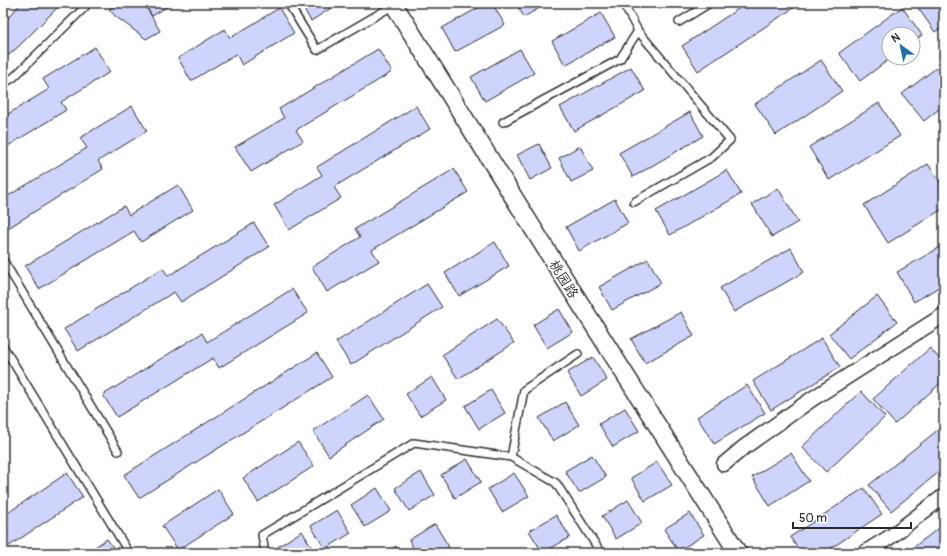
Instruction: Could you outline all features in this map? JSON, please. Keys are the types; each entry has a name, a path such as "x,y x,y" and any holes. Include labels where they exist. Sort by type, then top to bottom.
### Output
{"street":[{"name":"桃园路","path":"394,4 552,259 738,553"},
{"path":"724,464 743,448 812,399 944,315"},
{"path":"864,553 890,537 944,496"}],"lane":[{"path":"288,3 317,50 394,4"},
{"path":"623,3 638,30 730,140 712,157 634,202"},
{"path":"679,22 710,3"},
{"path":"3,84 14,77 85,4"},
{"path":"503,122 620,59 638,30"},
{"path":"3,260 118,451"},
{"path":"3,346 129,553"},
{"path":"511,457 524,390 578,354"},
{"path":"265,553 262,535 414,443 511,457 556,483 601,553"}],"building":[{"path":"21,3 55,3 59,6 3,60 3,24"},
{"path":"119,3 144,3 160,31 146,39 115,16 109,9"},
{"path":"144,3 173,3 152,16"},
{"path":"300,3 339,3 311,21"},
{"path":"487,3 492,3 505,25 455,52 442,28"},
{"path":"516,3 548,3 524,17"},
{"path":"747,3 801,3 698,71 682,46"},
{"path":"918,3 944,3 944,26 935,32 916,5"},
{"path":"902,7 916,26 881,26 881,65 860,81 839,53"},
{"path":"279,8 294,33 242,65 236,54 191,81 178,58 225,29 230,38"},
{"path":"601,13 615,37 565,65 552,41"},
{"path":"95,47 110,72 61,102 66,110 3,149 3,117 49,89 43,79"},
{"path":"378,49 392,72 296,130 303,141 251,172 235,147 284,118 279,109"},
{"path":"520,49 534,73 485,101 471,77"},
{"path":"821,60 842,91 776,135 755,104"},
{"path":"944,62 944,105 924,121 902,94"},
{"path":"631,67 645,91 574,131 560,107"},
{"path":"879,103 900,136 829,180 809,147"},
{"path":"132,106 147,131 98,161 103,169 5,230 3,226 3,199 87,148 80,138"},
{"path":"416,106 430,129 334,187 341,198 289,230 274,205 322,175 317,167"},
{"path":"690,112 703,136 633,177 619,153"},
{"path":"539,144 552,168 530,180 517,155"},
{"path":"580,146 593,171 571,182 559,158"},
{"path":"928,164 944,188 944,208 888,243 864,205"},
{"path":"454,169 468,192 372,250 379,261 327,292 312,267 360,237 355,229"},
{"path":"727,170 741,194 670,235 656,211"},
{"path":"178,185 193,210 141,242 134,231 39,289 25,266 124,206 129,215"},
{"path":"778,188 798,222 772,237 752,204"},
{"path":"615,199 628,223 579,251 566,227"},
{"path":"254,223 269,247 181,302 174,292 78,351 64,329 163,268 168,276"},
{"path":"495,242 509,266 459,296 445,273"},
{"path":"944,245 944,284 914,302 897,272"},
{"path":"791,248 804,272 734,312 720,288"},
{"path":"648,259 661,283 612,310 599,287"},
{"path":"427,284 442,307 351,365 336,342"},
{"path":"292,289 308,313 219,368 213,358 117,417 103,395 202,333 207,342"},
{"path":"877,296 897,322 849,359 829,334"},
{"path":"559,309 573,332 547,348 533,325"},
{"path":"681,312 694,336 645,363 631,339"},
{"path":"497,319 514,343 458,379 442,355"},
{"path":"822,338 840,367 771,410 753,381"},
{"path":"930,348 944,364 944,380 895,424 873,399"},
{"path":"317,353 332,377 139,498 124,475"},
{"path":"593,357 607,380 581,396 567,373"},
{"path":"432,377 446,400 420,416 406,394"},
{"path":"747,385 765,413 714,444 697,417"},
{"path":"491,390 505,413 479,429 465,406"},
{"path":"861,391 885,417 826,472 802,447"},
{"path":"368,395 384,419 329,456 313,431"},
{"path":"565,402 579,425 553,441 539,418"},
{"path":"625,408 639,431 613,447 599,424"},
{"path":"944,425 944,468 891,511 869,485"},
{"path":"298,442 314,466 258,502 243,478"},
{"path":"791,453 809,481 770,506 752,477"},
{"path":"592,455 606,477 579,493 565,471"},
{"path":"467,459 481,482 455,498 441,475"},
{"path":"657,462 672,485 645,501 631,478"},
{"path":"421,472 435,495 409,511 395,488"},
{"path":"67,473 83,497 3,550 3,516"},
{"path":"514,473 529,496 502,512 488,489"},
{"path":"377,488 391,511 365,527 351,505"},
{"path":"864,488 882,514 824,553 801,553 790,537"},
{"path":"218,489 234,514 178,550 162,526"},
{"path":"628,500 642,523 616,539 602,516"},
{"path":"337,510 351,533 325,549 311,526"},
{"path":"690,513 704,535 678,551 664,529"},
{"path":"556,515 570,537 543,553 529,531"},
{"path":"435,524 449,547 439,553 416,553 409,540"},
{"path":"944,524 944,553 906,553"},
{"path":"302,531 315,553 279,553 276,548"},
{"path":"107,539 117,553 86,553"},
{"path":"396,546 400,553 385,553"}]}
